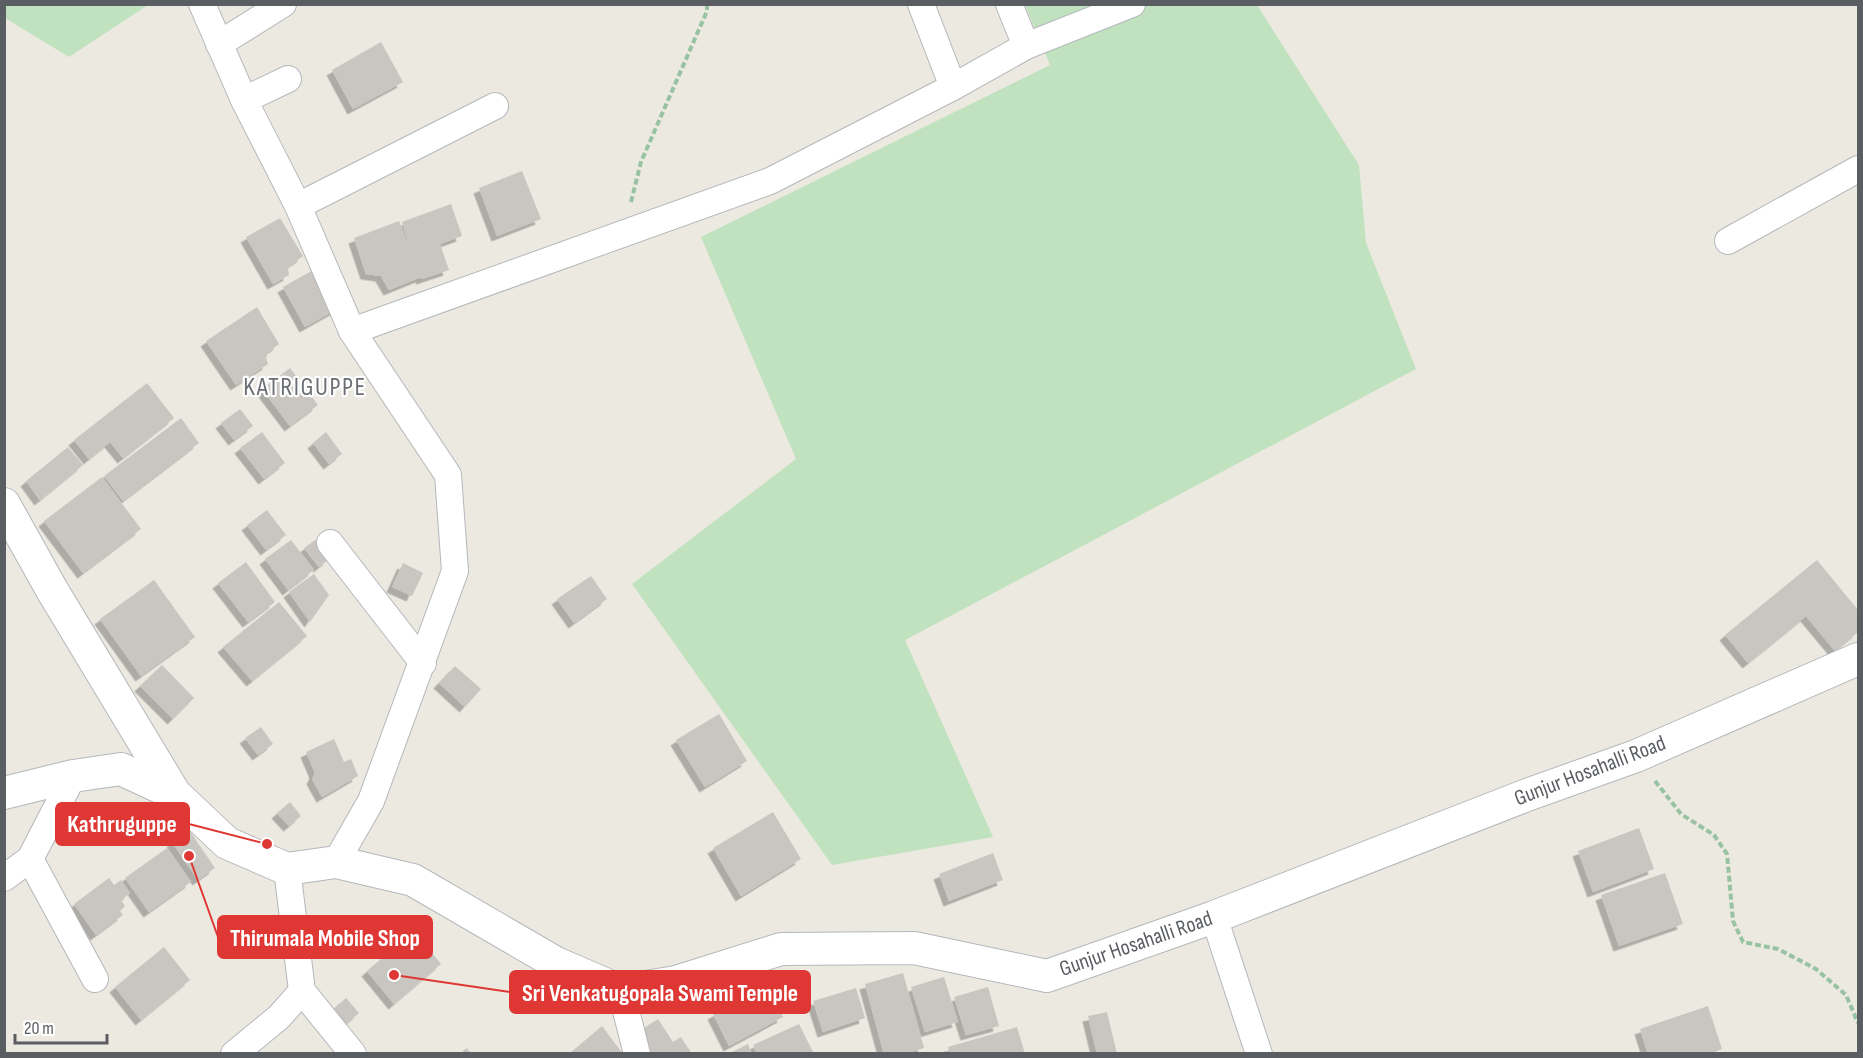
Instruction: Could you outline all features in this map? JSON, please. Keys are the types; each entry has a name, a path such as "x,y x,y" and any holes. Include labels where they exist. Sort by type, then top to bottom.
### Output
{"street":[{"path":"202,4 244,100 298,206 352,331 448,476 455,571 372,801 336,862"},
{"path":"219,44 283,4"},
{"path":"921,4 953,87"},
{"path":"1009,4 1026,46"},
{"path":"352,331 770,181 953,87 1026,46 1132,4"},
{"path":"244,100 288,79"},
{"path":"298,206 495,106"},
{"path":"1728,242 1858,170"},
{"path":"4,504 52,590 175,794 227,843 287,869 336,862 413,880 556,963 621,991 637,1053"},
{"path":"330,543 423,663"},
{"name":"Gunjur Hosahalli Road","path":"621,991 676,982 782,949 914,948 1047,976 1214,917 1527,795 1636,756 1858,659"},
{"path":"4,793 73,776 121,769 175,794"},
{"path":"4,878 30,859 73,776"},
{"path":"30,859 95,979"},
{"path":"287,869 302,991 353,1053"},
{"path":"1214,917 1259,1053"},
{"path":"234,1053 279,1017 302,991"}],"path":[{"path":"624,232 641,162 707,11 707,4"},
{"path":"1636,756 1681,814 1714,835 1727,854 1733,921 1743,942 1778,949 1816,969 1846,995 1858,1023"}],"green space":[{"path":"5,4 148,5 69,57 5,18"},
{"path":"1025,5 1257,5 1359,165 1366,243 1416,369 905,640 993,837 832,865 632,584 796,459 701,237 1050,65"}],"building":[{"path":"381,42 403,82 353,109 332,70"},
{"path":"522,171 541,219 497,236 479,188"},
{"path":"451,204 462,236 440,244 449,270 422,279 421,277 389,290 381,276 366,274 354,238 399,221 412,254 402,222"},
{"path":"280,218 303,256 288,269 289,275 273,284 246,237"},
{"path":"315,269 337,309 305,327 283,287"},
{"path":"257,307 279,344 268,352 266,358 268,364 236,385 206,341"},
{"path":"290,368 318,405 290,426 262,389"},
{"path":"147,383 174,418 123,458 110,442 89,459 74,440"},
{"path":"240,409 253,426 234,440 221,423"},
{"path":"181,418 199,443 123,501 104,476"},
{"path":"262,432 285,463 264,479 240,448"},
{"path":"326,432 342,454 329,464 313,443"},
{"path":"68,447 83,465 40,500 26,481"},
{"path":"102,477 141,529 83,573 44,521"},
{"path":"267,510 286,535 266,550 247,525"},
{"path":"291,540 314,570 288,590 265,559"},
{"path":"315,540 329,559 319,567 304,548"},
{"path":"1817,560 1858,610 1858,632 1835,651 1806,616 1748,663 1725,635"},
{"path":"246,562 275,602 248,622 218,583"},
{"path":"403,563 423,573 412,596 392,587"},
{"path":"314,574 329,595 310,622 289,592"},
{"path":"591,576 607,599 574,623 557,599"},
{"path":"154,580 195,637 141,676 100,619"},
{"path":"279,602 307,636 252,681 223,647"},
{"path":"162,665 194,698 173,719 140,686"},
{"path":"455,666 481,689 465,707 439,683"},
{"path":"719,714 747,761 705,787 676,740"},
{"path":"261,727 273,744 258,755 245,738"},
{"path":"334,739 344,762 351,759 358,776 322,797 312,779 315,773 306,752"},
{"path":"290,802 301,816 289,826 277,813"},
{"path":"773,812 801,859 741,896 713,848"},
{"path":"1639,828 1654,869 1593,892 1578,851"},
{"path":"189,830 215,868 198,880 172,842"},
{"path":"167,848 191,882 149,912 125,878"},
{"path":"993,853 1003,880 949,901 939,874"},
{"path":"1665,873 1683,924 1619,946 1601,895"},
{"path":"109,878 114,885 121,880 130,893 121,900 125,906 120,911 123,915 96,935 74,904"},
{"path":"414,931 441,964 394,1004 367,971"},
{"path":"164,947 190,980 141,1020 115,987"},
{"path":"903,973 924,1048 905,1054 884,1054 865,984"},
{"path":"944,977 958,1022 925,1032 911,987"},
{"path":"767,985 783,1017 729,1046 713,1014"},
{"path":"988,987 999,1026 966,1035 954,997"},
{"path":"856,988 865,1018 823,1032 813,1001"},
{"path":"346,998 359,1013 345,1025 332,1010"},
{"path":"1708,1006 1722,1049 1709,1054 1648,1054 1640,1029"},
{"path":"1107,1012 1117,1054 1097,1054 1088,1016"},
{"path":"658,1019 673,1042 681,1037 692,1054 653,1054 638,1032"},
{"path":"799,1024 814,1054 757,1054 753,1045"},
{"path":"602,1026 623,1054 569,1054"},
{"path":"1017,1027 1025,1054 950,1054 948,1047"},
{"path":"748,1044 752,1054 733,1054 732,1052"},
{"path":"467,1048 471,1054 459,1054"}],"place":[{"name":"Kathruguppe","path":"267,844"},
{"name":"Thirumala Mobile Shop","path":"189,856"},
{"name":"Sri Venkatugopala Swami Temple","path":"394,975"}],"district":[{"name":"KATRIGUPPE","path":"305,387"}]}
